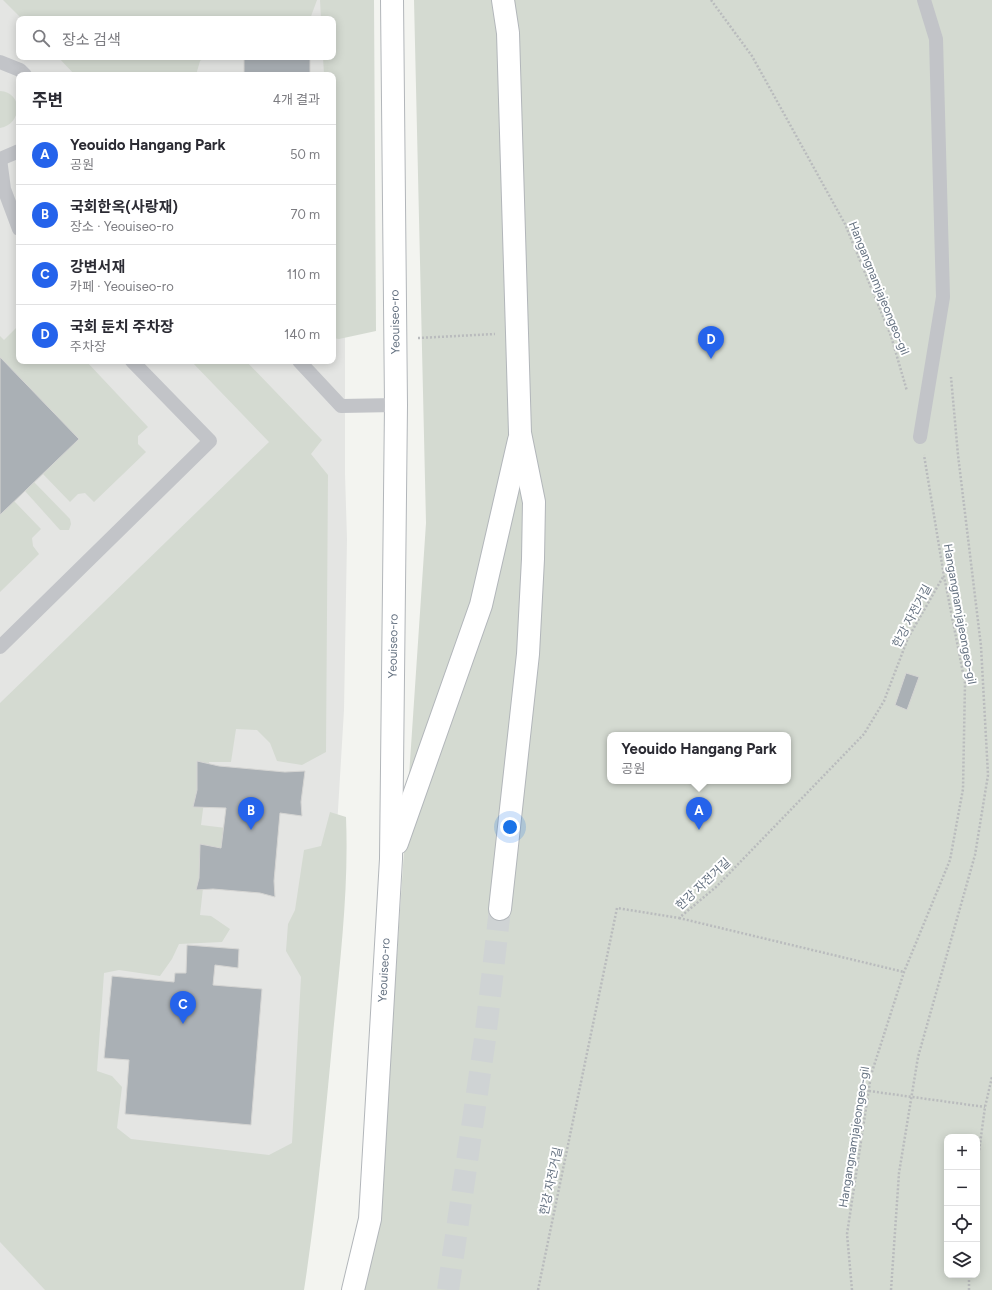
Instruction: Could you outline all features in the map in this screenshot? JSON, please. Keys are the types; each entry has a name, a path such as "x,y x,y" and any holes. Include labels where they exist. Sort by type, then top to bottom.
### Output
{"main road":[{"name":"Yeouiseo-ro","path":"353,1290 370,1219 391,859 396,405 392,0"},
{"path":"500,909 528,654 533,559 534,502 520,433 508,33 503,0"},
{"path":"508,33 517,0"},
{"path":"391,859 481,605 520,433"}],"lane":[{"path":"920,437 943,297 936,39 924,0"},
{"path":"0,62 22,72"},
{"path":"16,152 0,159 4,189 16,221"},
{"path":"0,647 210,441 135,364"},
{"path":"302,364 341,406 396,405"}],"path":[{"name":"Hangangnamjajeongeo-gil","path":"711,0 752,56 845,224 891,336 908,394"},
{"path":"396,338 517,333"},
{"path":"891,1290 899,1174 918,1057 975,855 988,775 981,646 958,455 951,376"},
{"name":"Hangangnamjajeongeo-gil","path":"852,1290 847,1234 871,1076 904,972 950,860 963,789 966,682 944,576 920,437"},
{"name":"한강 자전거길","path":"538,1290 617,908 679,918 716,887 864,734 884,701 908,638 944,576"},
{"path":"679,918 904,972"},
{"path":"980,1144 985,1107 992,1077"},
{"path":"868,1091 985,1107"},
{"path":"969,1278 969,1290"}],"shaded area":[{"path":"0,0 341,0 345,323 345,474 347,539 344,710 335,860 296,1290 0,1290"},
{"path":"3,0 317,0 311,16 19,16"},
{"path":"320,0 374,0 376,331 339,339 336,338 336,72 324,72 323,60 336,60 336,16 321,16"},
{"path":"414,0 992,0 992,1290 364,1290 379,1223 426,523"},
{"path":"61,60 201,60 197,72 72,72"},
{"path":"0,91 8,93 13,97 16,102 16,115 13,121 0,128"},
{"path":"16,328 16,364 89,364 148,427 138,436 138,444 146,452 94,502 85,493 78,494 70,502 43,474 78,439 0,357 0,336 4,340"},
{"path":"194,364 249,364 322,440 311,454 328,475 326,752 302,765 277,761 270,743 257,730 236,729 231,762 209,762 201,825 226,828 223,851 207,852 200,915 211,916 230,929 222,942 179,944 172,959 160,976 119,970 104,973 97,1071 112,1076 122,1087 117,1128 131,1139 269,1155 292,1143 301,977 286,951 288,924 295,910 304,850 321,846 330,812 346,817 347,844 341,953 313,1226 304,1290 45,1290 0,1242 0,703 269,442"},
{"path":"34,482 70,519 71,524 69,530 60,530 25,491"},
{"path":"14,501 41,529 32,538 33,546 39,554 0,592 0,515"}],"building":[{"path":"244,60 310,60 310,72 244,72"},
{"path":"0,357 79,439 0,515"},
{"path":"906,673 919,677 907,710 895,705"},
{"path":"197,761 219,766 285,772 305,771 301,802 302,816 280,813 274,881 275,897 260,893 213,889 196,890 199,878 200,844 221,848 226,808 193,807 197,790"},
{"path":"187,945 239,949 238,968 215,965 213,985 262,989 251,1125 125,1114 129,1060 104,1058 112,976 174,982 175,973 186,973"}],"tunnel":[{"path":"448,1290 485,1039 500,909"}],"place":[{"name":"국회 둔치 주차장","path":"711,359"},
{"name":"국회한옥(사랑재)","path":"251,830"},
{"name":"Yeouido Hangang Park","path":"699,830"},
{"name":"강변서재","path":"183,1024"}]}
